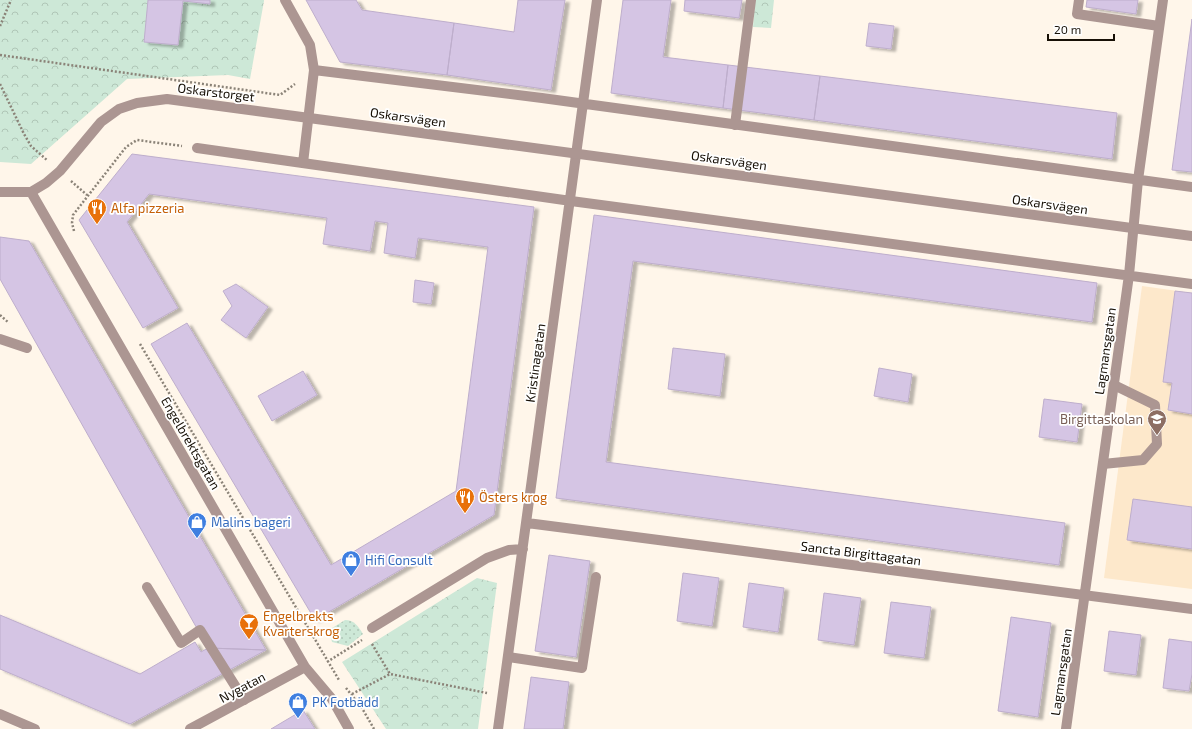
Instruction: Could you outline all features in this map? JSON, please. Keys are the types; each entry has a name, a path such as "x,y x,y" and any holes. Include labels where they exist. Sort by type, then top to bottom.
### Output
{"street":[{"path":"285,0 310,45 314,70 303,163"},
{"name":"Kristinagatan","path":"498,729 571,201 597,0"},
{"path":"735,126 751,0"},
{"path":"1079,0 1077,14 1159,26"},
{"name":"Lagmansgatan","path":"1066,729 1129,275 1138,180 1163,0"},
{"path":"314,70 1192,187"},
{"name":"Oskarstorget","path":"31,192 46,183 60,171 101,122 120,109 137,103 167,99 309,117"},
{"name":"Oskarsvägen","path":"309,117 1192,236"},
{"path":"197,148 571,201 1192,284"},
{"path":"0,192 31,192"},
{"name":"Engelbrektsgatan","path":"31,192 305,667 332,699 350,729"},
{"path":"0,339 27,348"},
{"path":"1103,464 1143,460 1157,444 1155,405 1114,385"},
{"name":"Sancta Birgittagatan","path":"527,523 1192,609"},
{"path":"370,632 487,558 509,550 523,549"},
{"path":"508,657 582,668 596,577"},
{"path":"147,587 181,643 200,630 244,700"},
{"name":"Nygatan","path":"190,729 305,667"},
{"path":"0,714 35,729"}],"path":[{"path":"0,26 11,0"},
{"path":"0,56 280,95 314,70"},
{"path":"0,84 24,134 31,146 40,154"},
{"path":"74,234 72,223 74,215 117,159 133,141 137,140 197,148"},
{"path":"139,342 340,682"},
{"path":"305,667 328,662 370,632 390,674"},
{"path":"352,694 390,674 503,695"},
{"path":"344,686 352,694 374,729"}],"shaded area":[{"name":"Birgittaskolan","path":"1142,286 1192,293 1192,589 1104,578"}],"green space":[{"path":"0,0 264,1 250,79 228,75 127,79 31,164 0,162"},
{"path":"755,0 774,0 771,28 753,27"},
{"path":"477,578 497,583 478,729 386,729 342,662"},
{"path":"345,620 356,624 363,634 348,646 332,642 329,630"}],"building":[{"path":"148,0 210,0 210,4 183,1 178,45 144,42"},
{"path":"306,0 356,0 362,10 454,23 447,75 340,62"},
{"path":"518,0 565,0 551,90 447,75 454,23 514,32"},
{"path":"623,0 671,0 663,57 728,65 723,108 611,93"},
{"path":"685,0 742,0 739,18 684,11"},
{"path":"1087,0 1138,0 1136,14 1086,7"},
{"path":"1192,19 1192,172 1172,170"},
{"path":"869,23 894,26 891,49 866,46"},
{"path":"728,65 820,76 814,120 723,108"},
{"path":"820,76 1117,113 1112,159 814,120"},
{"path":"132,154 534,207 494,515 315,620 151,344 187,323 331,565 456,491 488,247 418,238 415,258 384,253 388,223 375,221 370,251 323,244 327,218 149,194 127,222 178,308 143,328 79,220"},
{"path":"594,215 1097,283 1092,322 633,261 606,462 1065,523 1059,565 556,498"},
{"path":"0,237 29,241 266,650 208,648 0,279"},
{"path":"415,280 434,283 431,304 413,302"},
{"path":"236,284 268,307 246,338 221,320 232,306 223,291"},
{"path":"1175,291 1192,293 1192,414 1168,410 1172,383 1163,382"},
{"path":"673,348 725,354 720,396 668,389"},
{"path":"879,368 912,374 908,402 874,396"},
{"path":"303,371 317,395 272,421 258,396"},
{"path":"1044,399 1082,404 1077,442 1039,437"},
{"path":"1133,499 1192,507 1192,549 1127,540"},
{"path":"549,555 590,561 576,657 535,651"},
{"path":"683,573 719,578 712,626 677,621"},
{"path":"749,583 784,588 778,632 743,627"},
{"path":"824,593 861,598 854,645 818,640"},
{"path":"891,602 931,607 924,658 884,653"},
{"path":"0,615 140,674 195,642 201,652 208,648 266,650 130,724 0,669"},
{"path":"1011,617 1051,623 1038,717 998,711"},
{"path":"1109,631 1141,635 1136,675 1104,671"},
{"path":"1169,639 1192,642 1192,674 1189,691 1163,688"},
{"path":"531,677 569,682 563,729 524,729"},
{"name":"PK Fotbädd","path":"303,710 315,729 271,729"}],"place":[{"name":"Alfa pizzeria","path":"97,225"},
{"name":"Birgittaskolan","path":"1157,436"},
{"name":"Östers krog","path":"465,514"},
{"name":"Malins bageri","path":"197,539"},
{"name":"Hifi Consult","path":"351,577"},
{"name":"Engelbrekts Kvarterskrog","path":"249,640"},
{"name":"PK Fotbädd","path":"298,719"}]}
